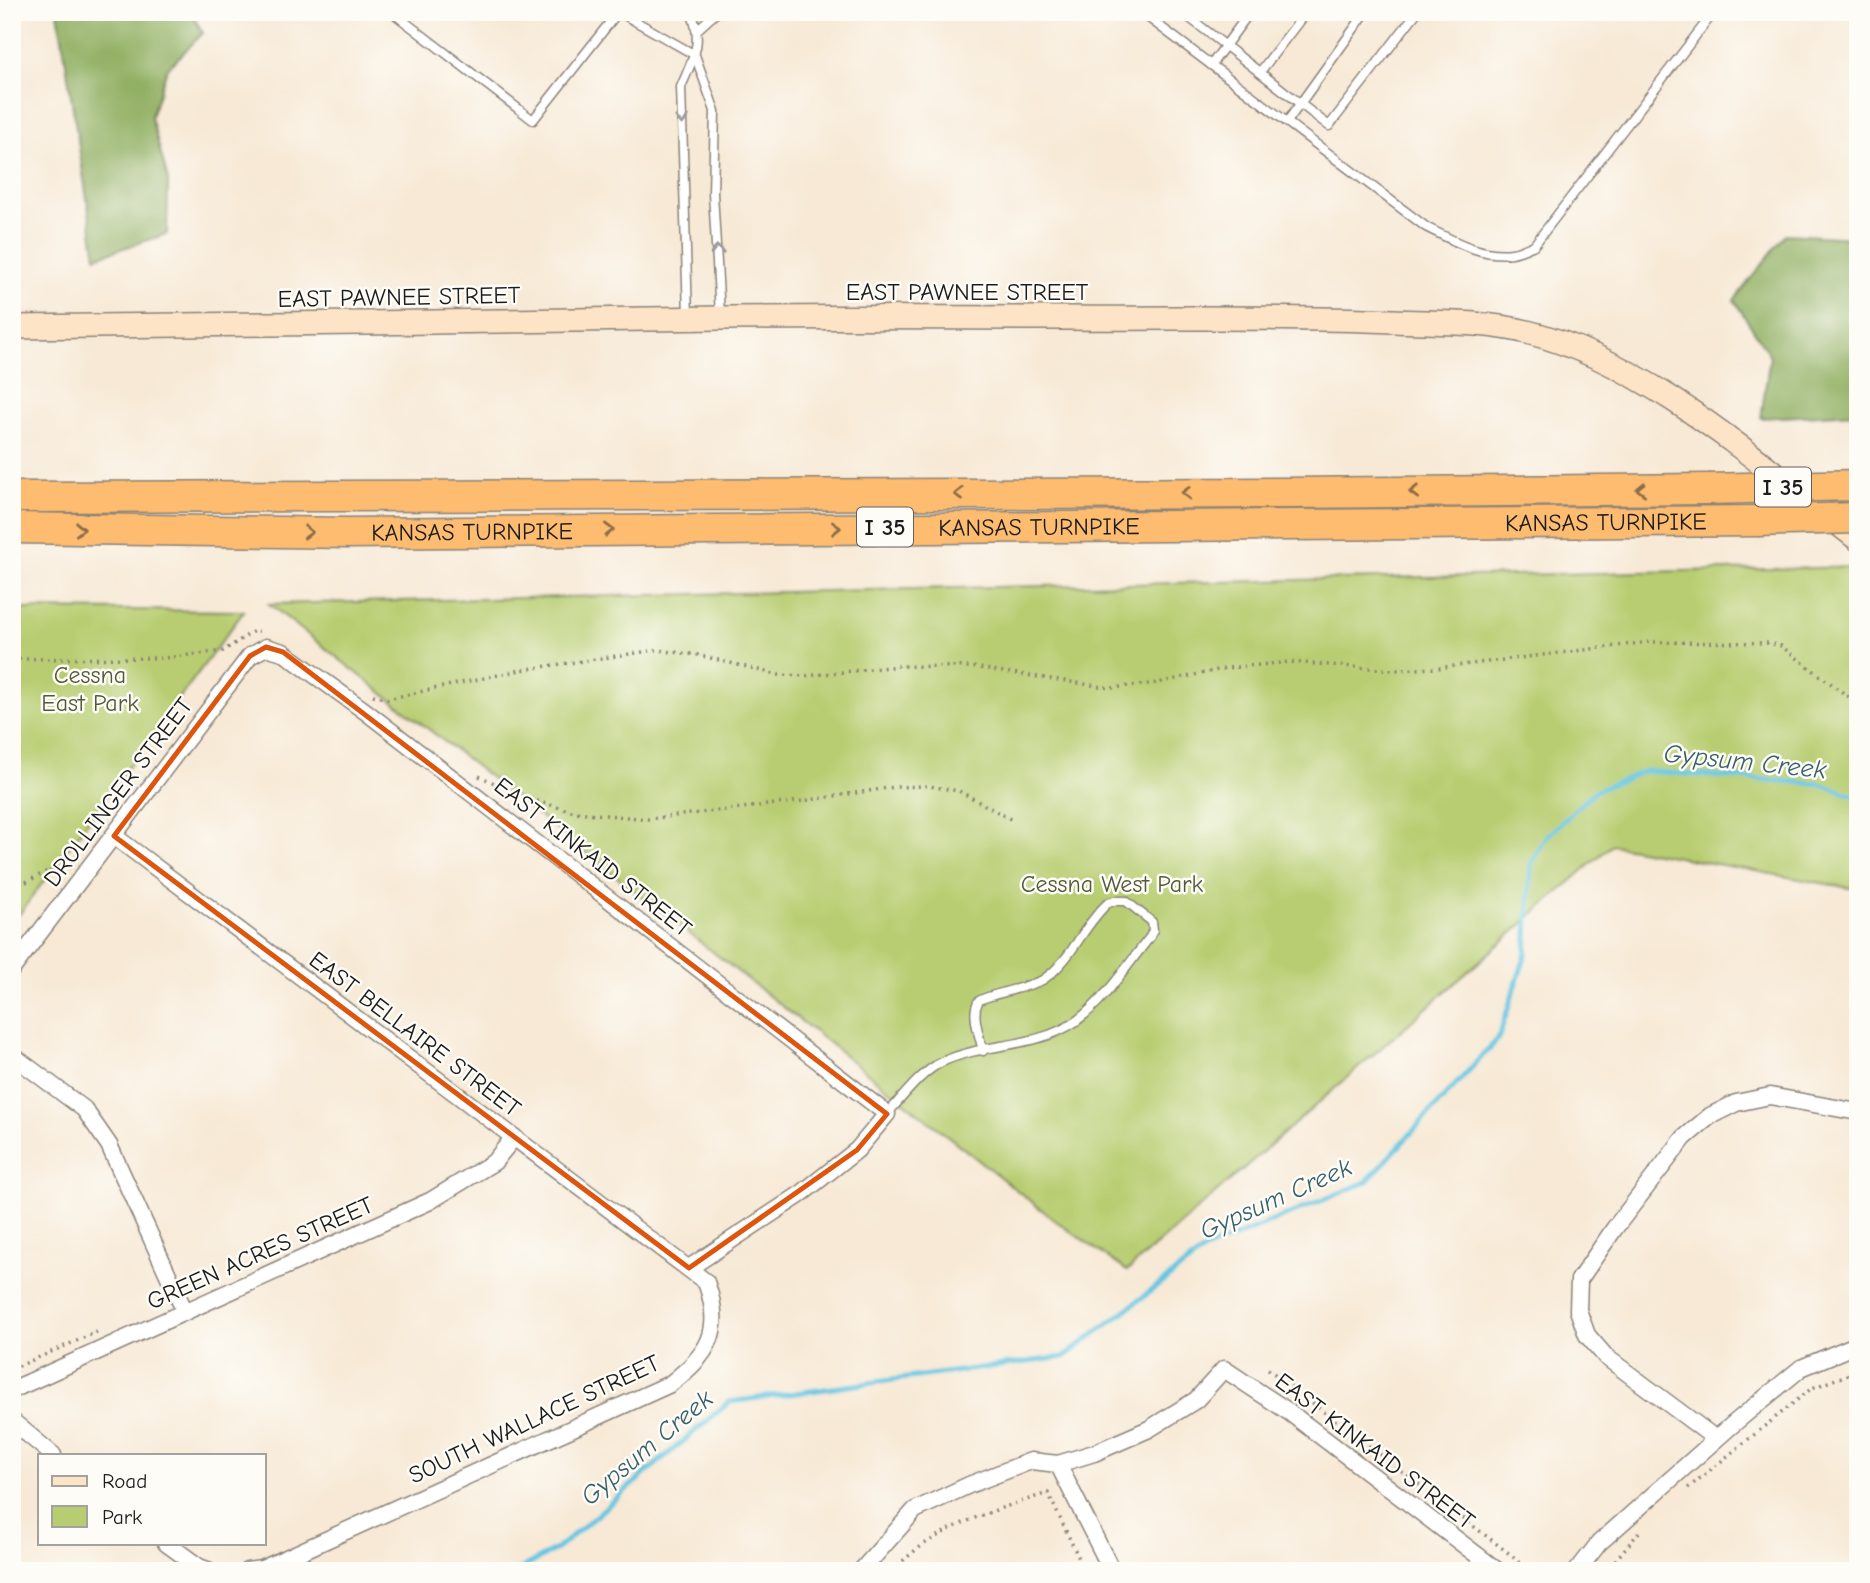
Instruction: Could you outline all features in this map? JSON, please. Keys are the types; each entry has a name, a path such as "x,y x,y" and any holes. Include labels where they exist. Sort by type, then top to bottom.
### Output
{"highway":[{"name":"KANSAS TURNPIKE","path":"12,497 1261,493 1858,485"},
{"name":"KANSAS TURNPIKE","path":"12,528 348,533 1858,519"}],"main road":[{"name":"EAST PAWNEE STREET","path":"12,327 721,318 1352,320 1492,325 1560,342 1589,353 1668,397 1858,539"}],"street":[{"name":"DROLLINGER STREET","path":"12,970 250,656 266,639"},
{"name":"EAST KINKAID STREET","path":"266,639 365,711 887,1114"},
{"name":"EAST BELLAIRE STREET","path":"114,836 689,1269"},
{"path":"12,1055 84,1108 109,1145 185,1312"},
{"path":"1716,1439 1606,1357 1587,1335 1578,1310 1579,1280 1684,1138 1710,1116 1736,1103 1770,1096 1858,1112"},
{"path":"689,1269 801,1194 857,1150 887,1114"},
{"name":"GREEN ACRES STREET","path":"12,1390 430,1201 494,1163 514,1137"},
{"name":"SOUTH WALLACE STREET","path":"247,1571 262,1569 670,1384 694,1366 712,1339 715,1320 713,1299 706,1282 689,1269"},
{"path":"1577,1571 1599,1543 1801,1368 1858,1345"},
{"name":"EAST KINKAID STREET","path":"1058,1464 1149,1429 1196,1400 1224,1369 1289,1412 1498,1571"},
{"path":"12,1422 52,1454"},
{"path":"861,1571 915,1510 968,1485 1031,1461 1058,1464 1112,1571"},
{"path":"167,1544 199,1567 210,1571"}],"lane":[{"path":"391,12 533,120 618,12 695,55 715,111 713,193 721,318"},
{"path":"688,319 681,87 695,55 698,29 691,12"},
{"path":"698,29 717,12"},
{"path":"1141,12 1426,227 1461,245 1489,252 1512,253 1534,245 1714,12"},
{"path":"1211,65 1250,12"},
{"path":"1260,72 1306,12"},
{"path":"1287,122 1366,12"},
{"path":"1185,13 1329,126 1417,12"},
{"path":"887,1114 919,1079 940,1062 1031,1041 1075,1022 1102,996 1150,937 1152,922 1126,901 1108,903 1060,966 1042,980 1007,993 982,997 977,1003 975,1013 983,1051"}],"path":[{"path":"12,659 164,658 223,651 254,631 266,639"},
{"path":"375,703 366,693 387,699 521,670 657,650 698,655 779,675 806,676 898,666 972,667 1111,688 1157,683 1227,668 1290,662 1394,670 1649,642 1731,642 1781,646 1858,704"},
{"path":"470,771 530,799 575,812 648,818 802,801 895,787 929,786 959,790 1013,821"},
{"path":"12,883 26,882 77,856 91,866"},
{"path":"12,1369 97,1332"},
{"path":"1268,1369 1532,1571"},
{"path":"1683,1492 1812,1388 1858,1370"},
{"path":"893,1571 942,1532 997,1509 1048,1493 1085,1571"},
{"path":"1606,1571 1645,1525"}],"highlighted area":[{"path":"266,647 283,652 887,1114 857,1150 689,1268 114,836 250,656"}],"green space":[{"path":"58,12 191,12 203,33 167,69 151,117 168,180 167,234 96,257"},
{"path":"1786,234 1854,238 1858,235 1858,413 1761,418 1770,356 1734,300"},
{"name":"Cessna West Park","path":"1854,567 1858,570 1858,886 1849,888 1612,845 1127,1271 1056,1221 269,604"},
{"name":"Cessna East Park","path":"12,609 244,611 12,924"}],"waterway":[{"name":"Gypsum Creek","path":"517,1571 558,1548 729,1402 1064,1357 1206,1249 1366,1182 1498,1039 1526,954 1531,864 1545,838 1595,791 1645,771 1820,784 1858,797"}]}
